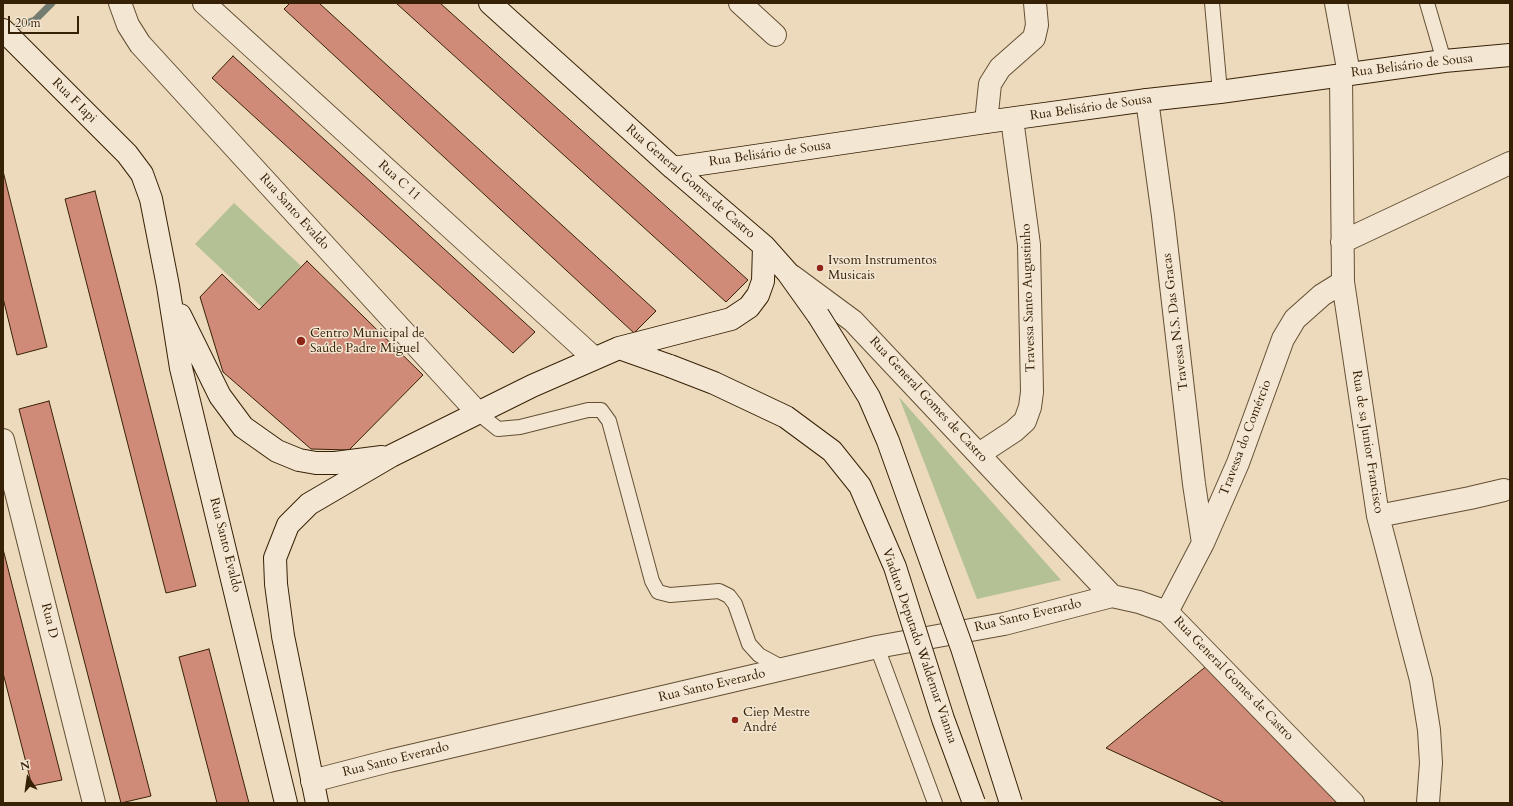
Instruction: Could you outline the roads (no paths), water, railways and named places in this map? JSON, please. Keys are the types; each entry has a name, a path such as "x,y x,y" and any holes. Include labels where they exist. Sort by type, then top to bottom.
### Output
{"street":[{"name":"Rua Santo Evaldo","path":"120,3 128,25 140,44 478,413"},
{"name":"Rua C 11","path":"204,3 594,358"},
{"name":"Rua General Gomes de Castro","path":"490,3 673,168 764,246 788,272 853,321 1112,596 1139,602 1167,612 1353,803"},
{"path":"740,3 775,35"},
{"path":"986,122 990,84 1000,68 1034,38 1037,25 1035,3"},
{"name":"Rua de sa Junior Francisco","path":"1336,3 1345,74 1342,242 1343,282 1378,516 1421,680 1429,730 1431,763 1428,803"},
{"name":"Rua F Iapi","path":"3,30 127,154 142,174"},
{"name":"Rua Belisário de Sousa","path":"673,168 1147,100 1220,92 1444,61 1510,54"},
{"name":"Travessa N.S. Das Gracas","path":"1147,100 1163,216 1194,484 1203,543"},
{"name":"Travessa Santo Augustinho","path":"979,454 1014,431 1025,421 1030,407 1032,392 1029,245 1012,119"},
{"path":"1342,242 1510,163"},
{"name":"Rua Santo Evaldo","path":"142,174 151,200 168,286 181,368 286,803"},
{"name":"Rua Santo Evaldo","path":"317,803 283,636 276,584 275,558 288,525 309,504 391,456 532,386 619,348 731,319 749,307 758,295 763,282 764,246"},
{"path":"788,272 818,315 869,397 888,441 962,648 1011,803"},
{"name":"Travessa do Comércio","path":"1167,612 1203,543 1238,463 1283,339 1295,319 1322,295 1343,282"},
{"name":"Rua Santo Evaldo","path":"168,286 193,343 220,396 243,427 277,450 299,460 316,463 335,463 391,456"},
{"name":"Viaduto Deputado Waldemar Vianna","path":"619,348 714,382 786,417 832,451 860,486 895,567 943,719 974,803"},
{"name":"Rua D","path":"3,440 94,803"},
{"path":"1378,516 1504,490"},
{"name":"Rua Santo Everardo","path":"312,781 389,761 877,647 1004,624 1112,596"}],"lane":[{"path":"1212,3 1220,92"},
{"path":"1427,3 1444,61"},
{"path":"478,413 498,429 520,427 588,410 601,410 609,421 652,581 658,592 670,595 719,591 729,596 735,604 749,644 759,655 784,669"},
{"path":"877,647 935,803"}],"waterway":[{"path":"18,26 35,20 52,3"}],"place":[{"name":"Ivsom Instrumentos Musicais","path":"820,268"},
{"name":"Centro Municipal de Saúde Padre Miguel","path":"301,341"},
{"name":"Ciep Mestre André","path":"735,720"}]}
